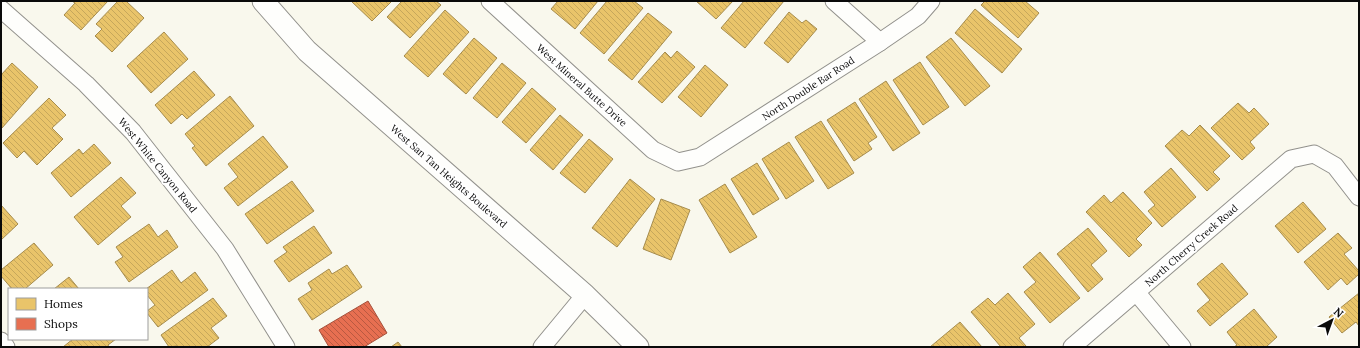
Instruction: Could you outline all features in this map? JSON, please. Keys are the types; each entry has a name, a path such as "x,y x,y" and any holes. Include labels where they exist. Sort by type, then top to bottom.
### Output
{"street":[{"name":"West San Tan Heights Boulevard","path":"263,1 307,50 585,295 638,347"},
{"name":"West Mineral Butte Drive","path":"490,1 653,150 678,162"},
{"path":"834,1 880,42"},
{"name":"North Double Bar Road","path":"678,162 700,157 880,42 918,16 931,1"},
{"name":"West White Canyon Road","path":"1,9 86,84 133,132 226,249 286,347"},
{"name":"North Cherry Creek Road","path":"1072,347 1291,159 1314,154 1335,166 1359,197"},
{"path":"1136,292 1182,347"},
{"path":"542,347 585,295"},
{"path":"1,341 6,347"}],"building: Homes":[{"path":"72,1 108,1 81,30 64,15 75,3"},
{"path":"118,1 126,1 144,18 112,52 95,36 102,29 96,24"},
{"path":"351,1 392,1 372,21"},
{"path":"402,1 436,1 441,5 410,38 387,17"},
{"path":"558,1 598,1 575,29 551,9"},
{"path":"607,1 634,1 643,8 604,54 580,33"},
{"path":"696,1 733,1 716,19"},
{"path":"744,1 784,1 745,48 721,28"},
{"path":"985,1 1025,1 1039,13 1018,38 981,5"},
{"path":"975,9 1022,49 1002,73 955,33"},
{"path":"445,10 469,32 428,77 404,56"},
{"path":"789,12 802,23 806,20 817,29 788,63 764,43"},
{"path":"648,13 672,32 632,80 608,60"},
{"path":"164,32 188,59 151,93 127,66"},
{"path":"474,38 497,58 466,94 443,74"},
{"path":"951,38 990,86 965,106 926,57"},
{"path":"677,51 695,67 662,103 638,82 665,52 671,58"},
{"path":"920,62 949,107 923,125 893,80"},
{"path":"12,63 38,87 2,128 1,75"},
{"path":"502,63 526,83 497,118 473,98"},
{"path":"705,65 728,85 701,117 678,97"},
{"path":"194,71 215,95 187,119 182,114 171,124 155,105"},
{"path":"886,81 920,133 893,151 859,99"},
{"path":"532,88 556,109 526,143 502,122"},
{"path":"230,96 254,126 206,166 192,148 195,146 185,134"},
{"path":"49,98 66,115 52,128 63,139 37,165 24,151 17,158 3,143"},
{"path":"855,102 877,137 868,143 872,149 854,161 827,120"},
{"path":"1238,103 1249,113 1254,108 1269,124 1250,142 1255,148 1242,160 1211,128"},
{"path":"560,115 583,135 553,170 530,150"},
{"path":"821,121 854,173 828,189 795,137"},
{"path":"1200,125 1230,156 1213,172 1220,179 1207,191 1165,146 1182,130 1189,136"},
{"path":"263,136 288,167 238,206 224,188 238,177 228,164"},
{"path":"589,139 613,159 585,193 560,173"},
{"path":"789,142 814,181 786,199 762,159"},
{"path":"94,144 111,163 71,197 51,173 79,149 83,154"},
{"path":"757,163 779,199 753,215 731,179"},
{"path":"1171,168 1196,197 1162,227 1148,211 1155,205 1144,192"},
{"path":"121,177 136,193 121,206 131,217 98,245 74,217"},
{"path":"630,179 655,199 617,247 592,228"},
{"path":"292,181 314,211 267,244 245,214"},
{"path":"725,184 757,237 730,253 699,200"},
{"path":"1123,192 1152,223 1136,239 1142,245 1129,257 1086,212 1104,195 1111,203"},
{"path":"661,199 690,210 671,260 643,249"},
{"path":"1303,202 1326,229 1298,253 1275,226"},
{"path":"1,205 18,224 1,240"},
{"path":"149,224 158,237 167,230 178,247 129,282 115,262 123,257 116,247"},
{"path":"314,226 332,253 289,282 274,261 287,252 283,247"},
{"path":"1088,228 1107,251 1091,265 1103,279 1088,292 1057,254"},
{"path":"1338,233 1352,248 1344,254 1359,271 1359,274 1347,285 1341,278 1328,290 1304,262"},
{"path":"34,243 53,265 26,288 11,288 1,276 1,270"},
{"path":"1040,252 1080,298 1050,323 1024,292 1036,282 1023,267"},
{"path":"1222,263 1248,294 1210,326 1197,311 1210,300 1197,284"},
{"path":"347,265 362,287 312,320 298,299 312,290 308,283 329,269 332,274"},
{"path":"172,270 181,283 195,272 208,290 158,327 148,314 148,310 155,305 148,296 147,288"},
{"path":"69,277 78,288 55,288"},
{"path":"1008,293 1035,324 1019,338 1026,346 1025,347 1001,347 971,312 988,298 995,305"},
{"path":"1359,293 1359,326 1356,322 1342,333 1329,317"},
{"path":"213,298 227,316 211,328 219,338 207,347 169,347 161,335"},
{"path":"1254,309 1277,337 1266,347 1234,347 1237,345 1227,332"},
{"path":"960,322 982,347 930,347"},
{"path":"72,340 115,340 108,345 109,347 63,347"},
{"path":"398,342 402,347 391,347"}],"building: Shops":[{"path":"368,301 387,333 364,347 329,347 319,330"}]}
